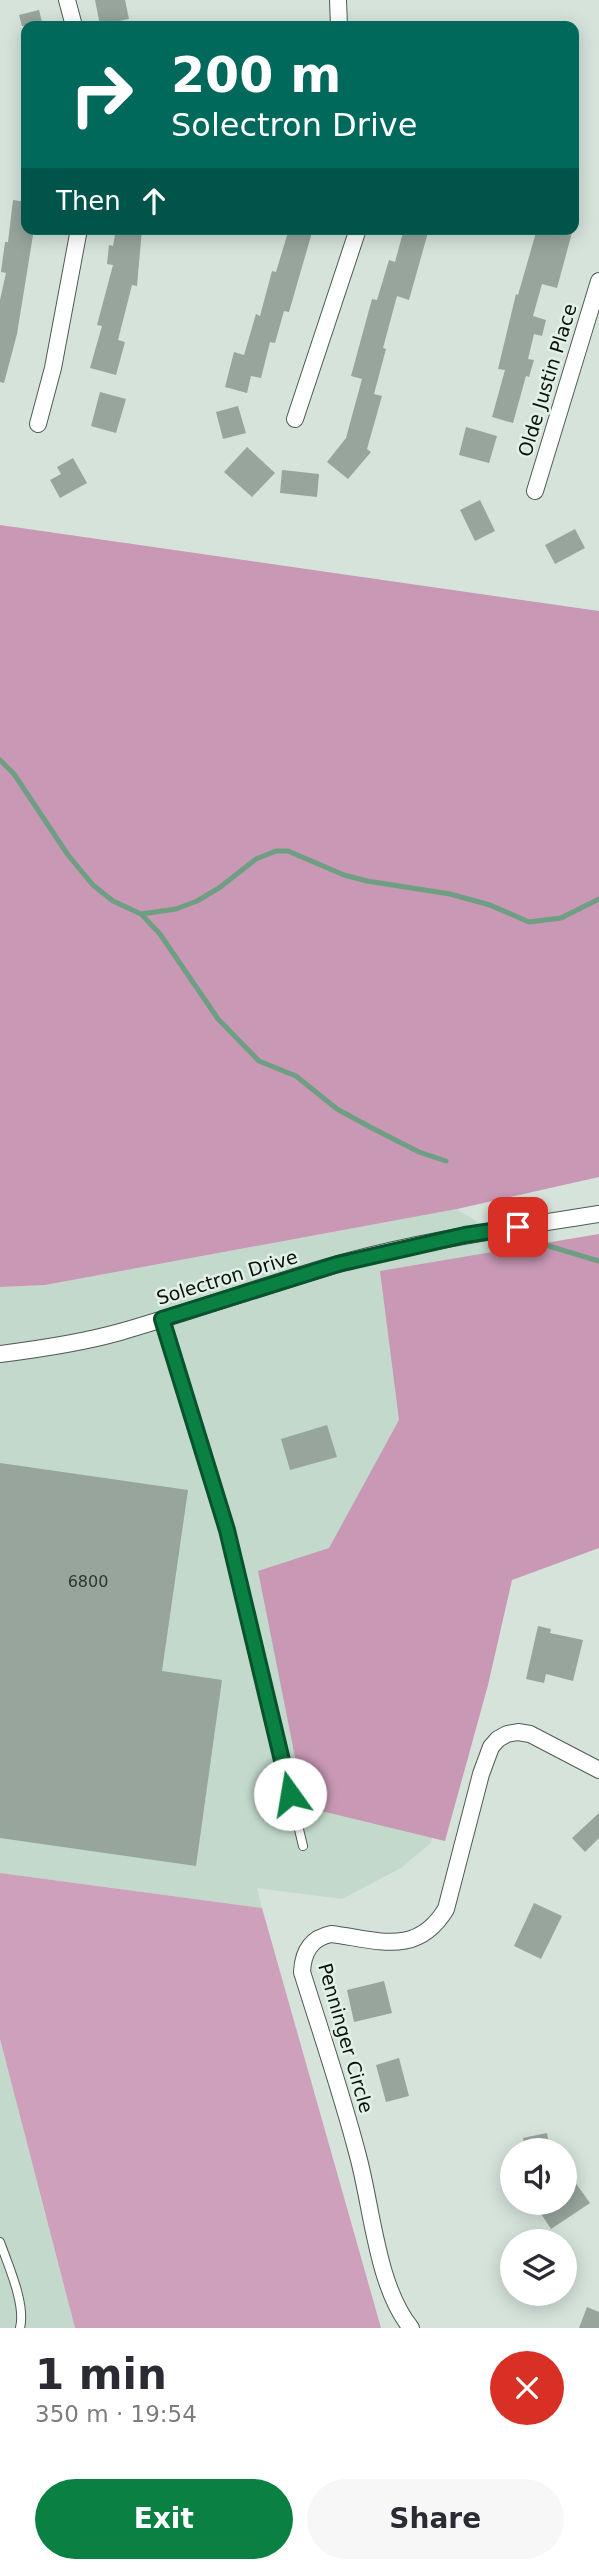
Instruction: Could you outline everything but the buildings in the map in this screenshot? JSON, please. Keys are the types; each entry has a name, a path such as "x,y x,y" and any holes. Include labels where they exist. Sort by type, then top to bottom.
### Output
{"street":[{"path":"67,0 73,21"},
{"path":"338,0 339,21"},
{"path":"38,424 53,368 78,235"},
{"path":"295,419 356,235"},
{"name":"Olde Justin Place","path":"535,491 599,281"},
{"name":"Solectron Drive","path":"0,1354 118,1333 338,1264 465,1235 599,1214"},
{"name":"Penninger Circle","path":"411,2328 394,2300 381,2259 358,2153 302,1972 302,1961 306,1950 322,1936 331,1934 400,1943 425,1935 438,1923 446,1909 481,1774 491,1747 498,1739 518,1732 530,1734 599,1770"}],"lane":[{"path":"162,1319 227,1530 303,1846"},
{"path":"0,2242 17,2292 22,2321 20,2328"}],"shaded area":[{"path":"0,525 599,611 599,1177 457,1209 45,1285 0,1287"},
{"path":"457,1209 579,1286 467,1677 431,1843 401,1868 342,1899 257,1888 262,1908 0,1873 0,1287 45,1285"},
{"path":"599,1234 599,1548 512,1580 488,1685 445,1841 305,1807 258,1571 329,1548 399,1420 380,1271"},
{"path":"0,1873 262,1908 381,2328 75,2328 0,2039"},
{"path":"0,2039 75,2328 0,2328"}],"waterway":[{"path":"0,760 14,774 68,855 93,885 113,901 141,914 160,934 218,1019 259,1061 296,1076 337,1109 370,1127 419,1152 446,1161"},
{"path":"141,914 176,909 197,901 219,888 256,859 276,851 288,851 344,875 367,881 450,894 490,905 529,922 561,918 599,899"},
{"path":"532,1241 599,1261"}],"route":[{"path":"290,1794 227,1530 162,1319 338,1264 465,1235 518,1227"}]}
